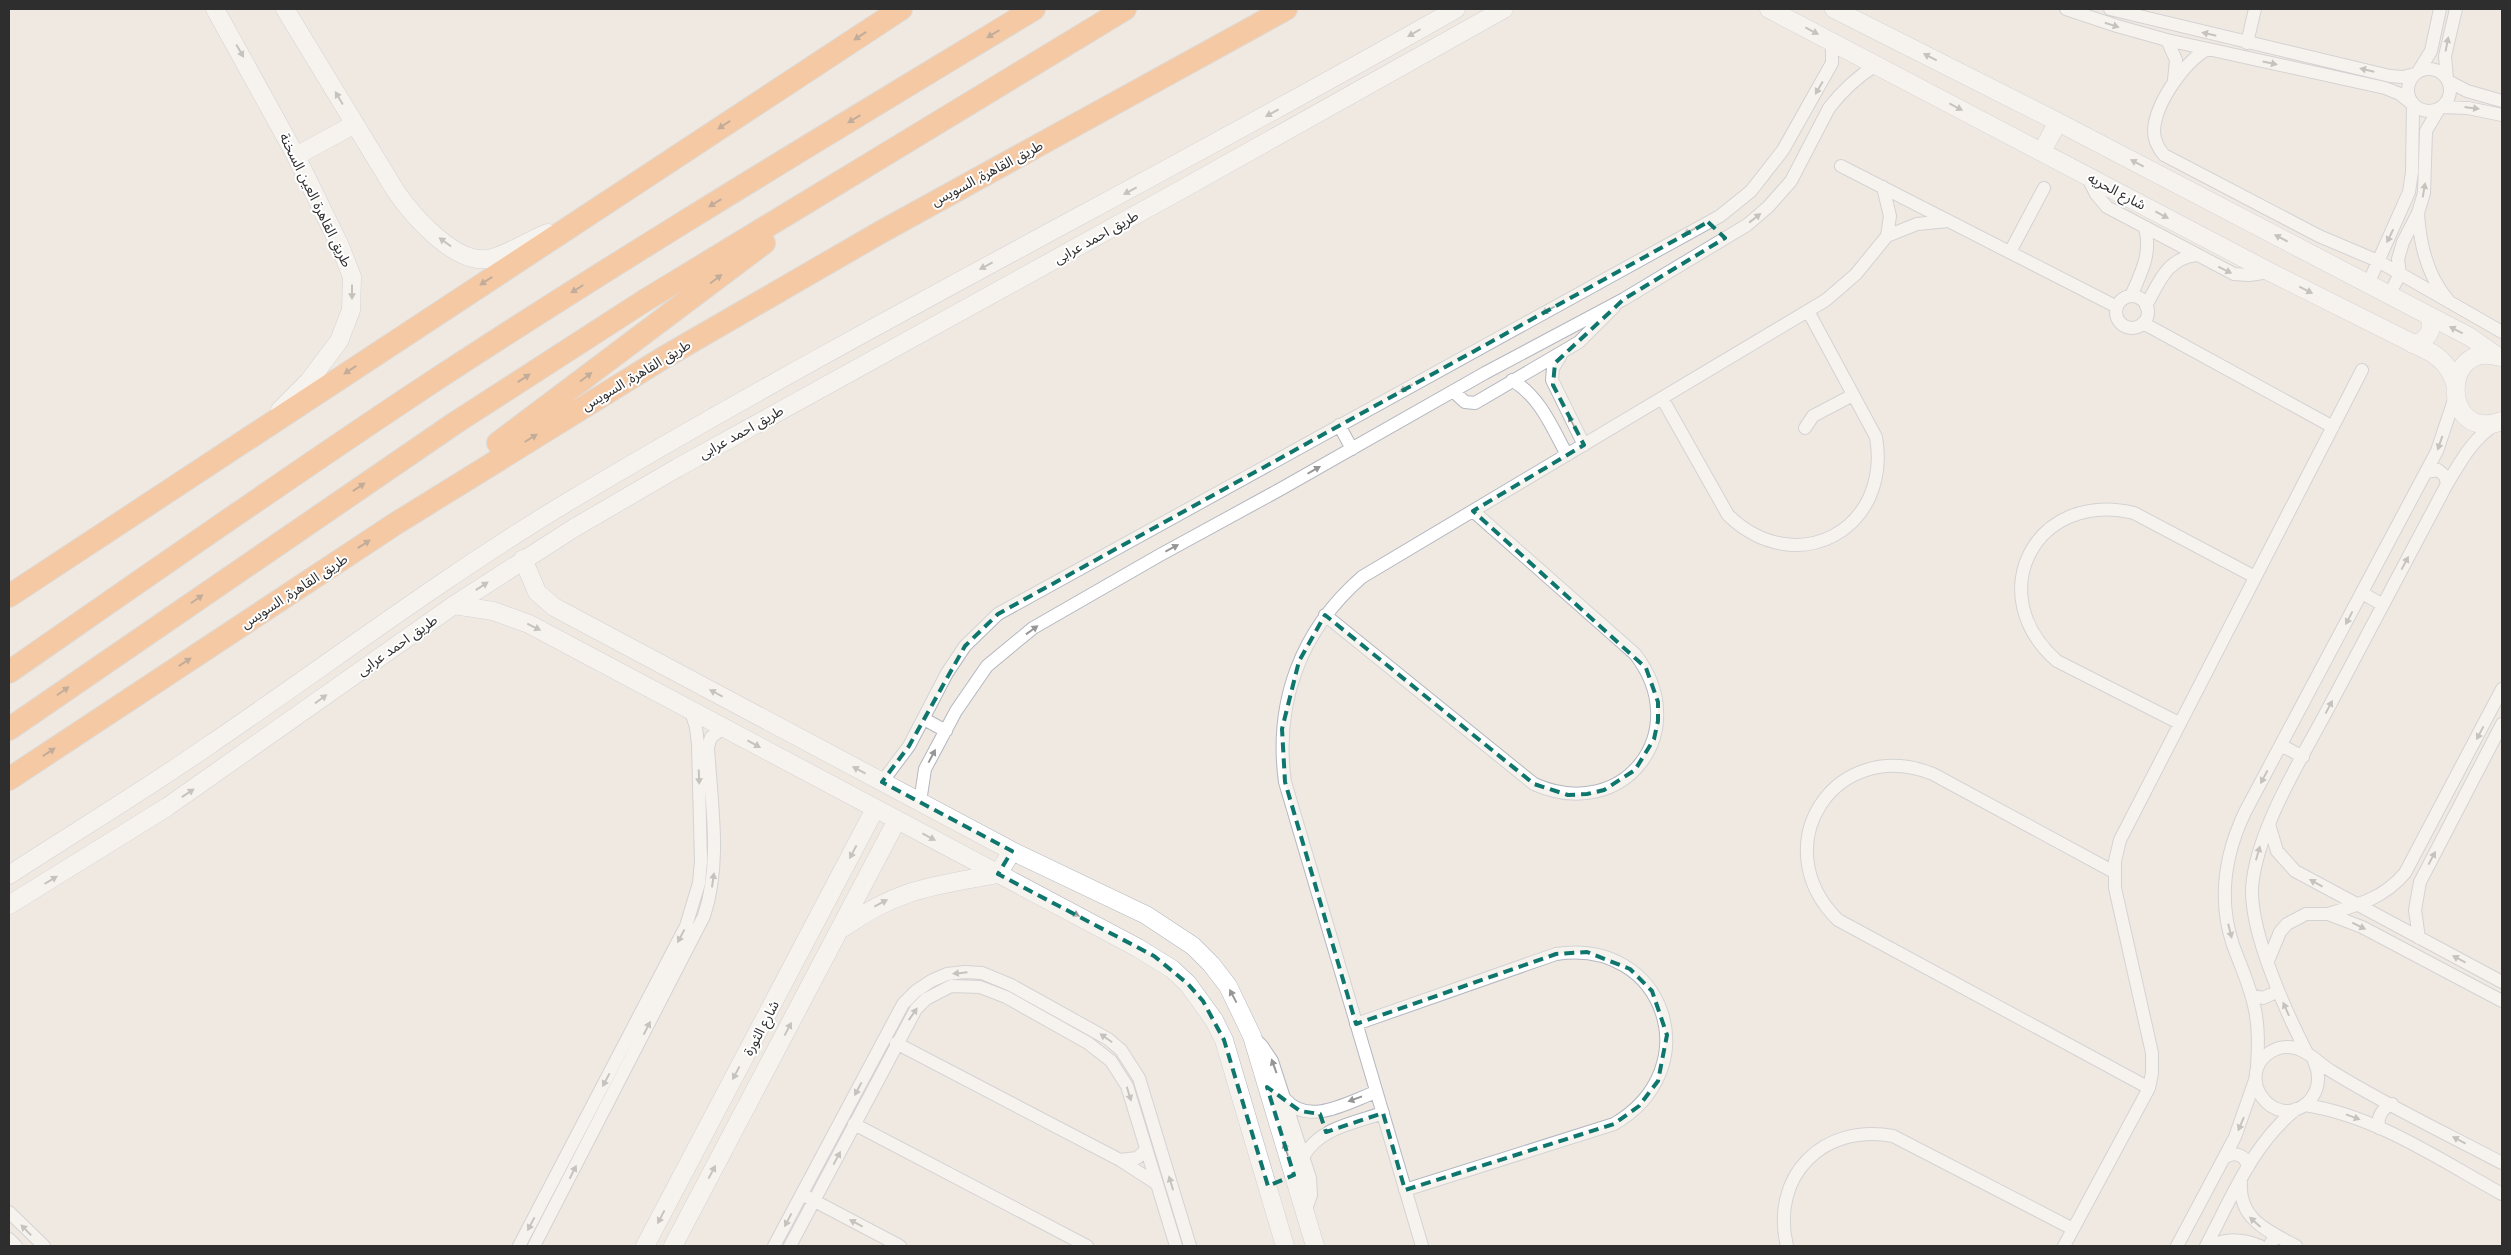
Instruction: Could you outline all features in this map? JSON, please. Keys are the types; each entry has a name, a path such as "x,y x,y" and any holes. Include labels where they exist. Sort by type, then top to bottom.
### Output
{"highway":[{"path":"9,672 269,492 499,339 710,206 1034,9"},
{"path":"9,729 455,423 644,301 838,185 1125,9"},
{"name":"طريق القاهرة, السويس","path":"9,779 395,524 664,358 881,232 1286,9"},
{"path":"9,596 899,11"},
{"path":"395,524 447,480 731,268 838,185"}],"street":[{"name":"طريق القاهرة العين السخنة","path":"215,9 296,156 347,261 352,277 351,310 339,341 303,387 256,433"},
{"path":"285,9 395,190 414,214 436,235 466,256 479,259 491,258 536,238 570,226"},
{"name":"طريق احمد عرابى","path":"9,875 152,784 469,564 600,483 972,274 1312,92 1456,9"},
{"name":"طريق احمد عرابى","path":"9,905 167,806 252,749 454,605 524,559 625,497 1186,188 1504,9"},
{"name":"شارع الحريه","path":"1769,9 2270,272 2442,360 2450,370 2460,410 2470,419 2484,424 2500,422"},
{"path":"1834,9 2058,122 2470,337 2500,357"},
{"path":"2066,9 2092,13 2167,40 2385,88 2400,94 2428,112 2440,108 2468,108 2502,115"},
{"path":"2110,9 2390,76 2402,77 2434,69 2467,91 2502,101"},
{"path":"2247,43 2255,9"},
{"path":"2368,284 2409,192 2412,172 2412,103 2407,91 2411,79 2431,51 2440,9"},
{"path":"2389,295 2400,274 2398,259 2403,242 2418,213 2426,182 2426,131 2448,98 2445,56 2456,9"},
{"path":"2167,40 2176,60 2174,82"},
{"path":"882,782 909,746 947,673 965,646 998,614 1720,216 1751,191 1783,150 1832,63 1832,42"},
{"path":"2208,49 2188,62 2174,82 2159,112 2154,131 2158,148 2164,155 2325,239 2378,261 2453,306 2502,332"},
{"path":"920,802 925,769 956,711 987,666 1033,628 1160,554 1624,299 1758,217 1784,190 1828,108 1854,80 1876,65"},
{"path":"2042,151 2058,122"},
{"path":"296,156 355,124"},
{"path":"1841,166 2117,307"},
{"path":"2087,176 2096,194 2107,207 2197,256 2234,274 2249,275 2270,272"},
{"path":"1422,1246 1285,782 1282,765 1282,730 1290,686 1306,645 1325,615 1362,577 1808,310 1843,286 1869,260 1887,236 1890,216 1882,187"},
{"path":"2010,252 2044,188"},
{"path":"2418,213 2420,238 2427,263 2442,293 2453,306"},
{"path":"1887,236 1917,224 1948,221"},
{"path":"1708,222 1725,238"},
{"path":"2131,296 2147,259 2148,240 2145,228"},
{"path":"2146,306 2166,269 2177,260 2197,256"},
{"path":"2147,259 2166,269"},
{"path":"2131,296 2140,299 2146,306 2148,315 2143,323 2135,328 2125,327 2118,321 2117,307 2122,299 2131,296"},
{"path":"1454,391 1465,402 1475,403 1512,380 1562,354 1590,333 1624,299"},
{"path":"1662,398 1728,515 1741,528 1756,537 1790,546 1808,545 1841,531 1866,506 1874,490 1878,473 1879,455 1876,437 1808,310"},
{"path":"2413,344 2425,339 2429,334 2431,328 2429,316"},
{"path":"2143,323 2333,427"},
{"path":"1562,354 1555,363 1552,374 1556,391 1584,445"},
{"path":"2500,357 2483,356 2470,360 2460,370 2437,451 2238,827 2232,843 2225,876 2228,926 2252,995 2257,1024 2256,1073 2261,1097 2268,1104 2286,1110 2301,1107 2350,1116 2379,1128 2502,1194"},
{"path":"2064,1246 2149,1088 2152,1073 2152,1053 2115,888 2114,872 2117,850 2123,830 2362,370"},
{"path":"1512,380 1529,392 1538,402 1567,454"},
{"path":"1538,402 1556,391"},
{"path":"1804,428 1813,416 1853,395"},
{"path":"718,417 730,439"},
{"path":"2206,1246 2241,1179 2268,1135 2313,1098 2318,1084 2318,1070 2277,988 2257,925 2252,891 2256,857 2269,824 2303,757 2447,484 2470,448 2483,432 2500,422"},
{"path":"1338,425 1352,449"},
{"path":"2426,472 2438,470 2445,476 2447,484"},
{"path":"2179,723 2057,661 2042,648 2030,631 2023,612 2020,592 2023,572 2029,556 2041,536 2056,523 2094,508 2114,508 2134,513 2255,577"},
{"path":"1325,615 1534,784 1550,792 1568,795 1604,790 1621,781 1635,770 1646,755 1656,730 1658,702 1654,684 1646,668 1635,654 1473,511"},
{"path":"524,559 531,582 545,600 599,631 1012,851 1146,915 1193,946 1212,964 1228,986 1252,1036 1315,1246"},
{"path":"2362,593 2383,605"},
{"path":"454,605 480,608 511,616 587,654 691,712 1154,956 1188,984 1203,1001 1224,1040 1285,1246"},
{"path":"587,654 599,631"},
{"path":"2268,961 2280,932 2287,924 2306,914 2328,914 2358,905 2384,894 2405,873 2502,689"},
{"path":"519,1246 686,926 694,904 701,861 698,745 696,727 691,712"},
{"path":"924,719 946,730"},
{"path":"2419,938 2415,910 2420,882 2502,724"},
{"path":"534,1246 704,916 714,878 708,747 711,737 724,728"},
{"path":"2281,745 2303,757"},
{"path":"2114,872 1933,774 1903,765 1871,768 1842,782 1830,792 1816,812 1808,834 1806,850 1811,881 1818,896 1838,920 2149,1088"},
{"path":"152,784 167,806"},
{"name":"شارع الثورة","path":"646,1246 875,809"},
{"name":"شارع الثورة","path":"673,1246 897,820"},
{"path":"2269,824 2277,851 2294,871 2419,938 2499,978"},
{"path":"840,930 865,912 900,895 922,887 998,874 1012,851"},
{"path":"2405,873 2410,882 2420,882"},
{"path":"2328,914 2362,927 2502,1001"},
{"path":"1356,1024 1556,954 1572,952 1602,955 1630,969 1652,991 1664,1020 1666,1051 1663,1066 1650,1094 1627,1116 1614,1124 1405,1190"},
{"path":"774,1246 904,1004 916,991 930,981 947,974 965,972 982,973 1011,985 1094,1030 1121,1050 1139,1078 1190,1246"},
{"path":"790,1246 896,1043 916,1009 938,991 966,985 993,992 1088,1043 1111,1061 1127,1086 1176,1246"},
{"path":"2252,995 2263,998 2274,993 2277,988"},
{"path":"1252,1036 1270,1056 1303,1157 1312,1190 1305,1212"},
{"path":"896,1043 1120,1160 1157,1184"},
{"path":"2177,1246 2243,1118 2256,1073 2266,1055 2279,1048 2299,1048 2311,1057 2392,1104 2502,1163"},
{"path":"1285,1099 1300,1111 1320,1112 1376,1092"},
{"path":"2379,1128 2379,1116 2386,1107 2392,1104"},
{"path":"1320,1112 1326,1132"},
{"path":"1303,1157 1315,1140 1326,1132 1383,1113"},
{"path":"711,1122 732,1134"},
{"path":"854,1124 1087,1246"},
{"path":"1787,1246 1783,1217 1785,1202 1797,1173 1812,1155 1832,1142 1862,1133 1893,1136 2073,1229"},
{"path":"1120,1160 1137,1158 1146,1150"},
{"path":"2224,1158 2232,1154 2239,1154 2245,1159 2248,1167"},
{"path":"1268,1186 1294,1176"},
{"path":"2241,1179 2242,1204 2248,1215 2274,1242 2296,1246"},
{"path":"802,1194 900,1246"},
{"path":"1164,1210 1178,1205"},
{"path":"9,1212 30,1235 44,1246"},
{"path":"1170,1227 1183,1222"},
{"path":"9,1239 16,1246"},
{"path":"2211,1246 2236,1239 2260,1246"}],"highlighted area":[{"path":"1708,222 1725,238 1624,299 1555,363 1553,385 1584,445 1473,511 1646,668 1658,702 1658,721 1654,739 1635,770 1604,790 1587,794 1568,795 1534,784 1325,615 1299,661 1282,729 1285,782 1356,1024 1556,954 1587,952 1630,969 1652,991 1667,1035 1658,1081 1639,1106 1614,1124 1405,1190 1383,1113 1326,1132 1320,1114 1300,1111 1267,1087 1294,1175 1268,1186 1224,1040 1203,1001 1188,984 1154,956 998,874 1012,851 882,782 909,746 965,646 998,614"}]}
